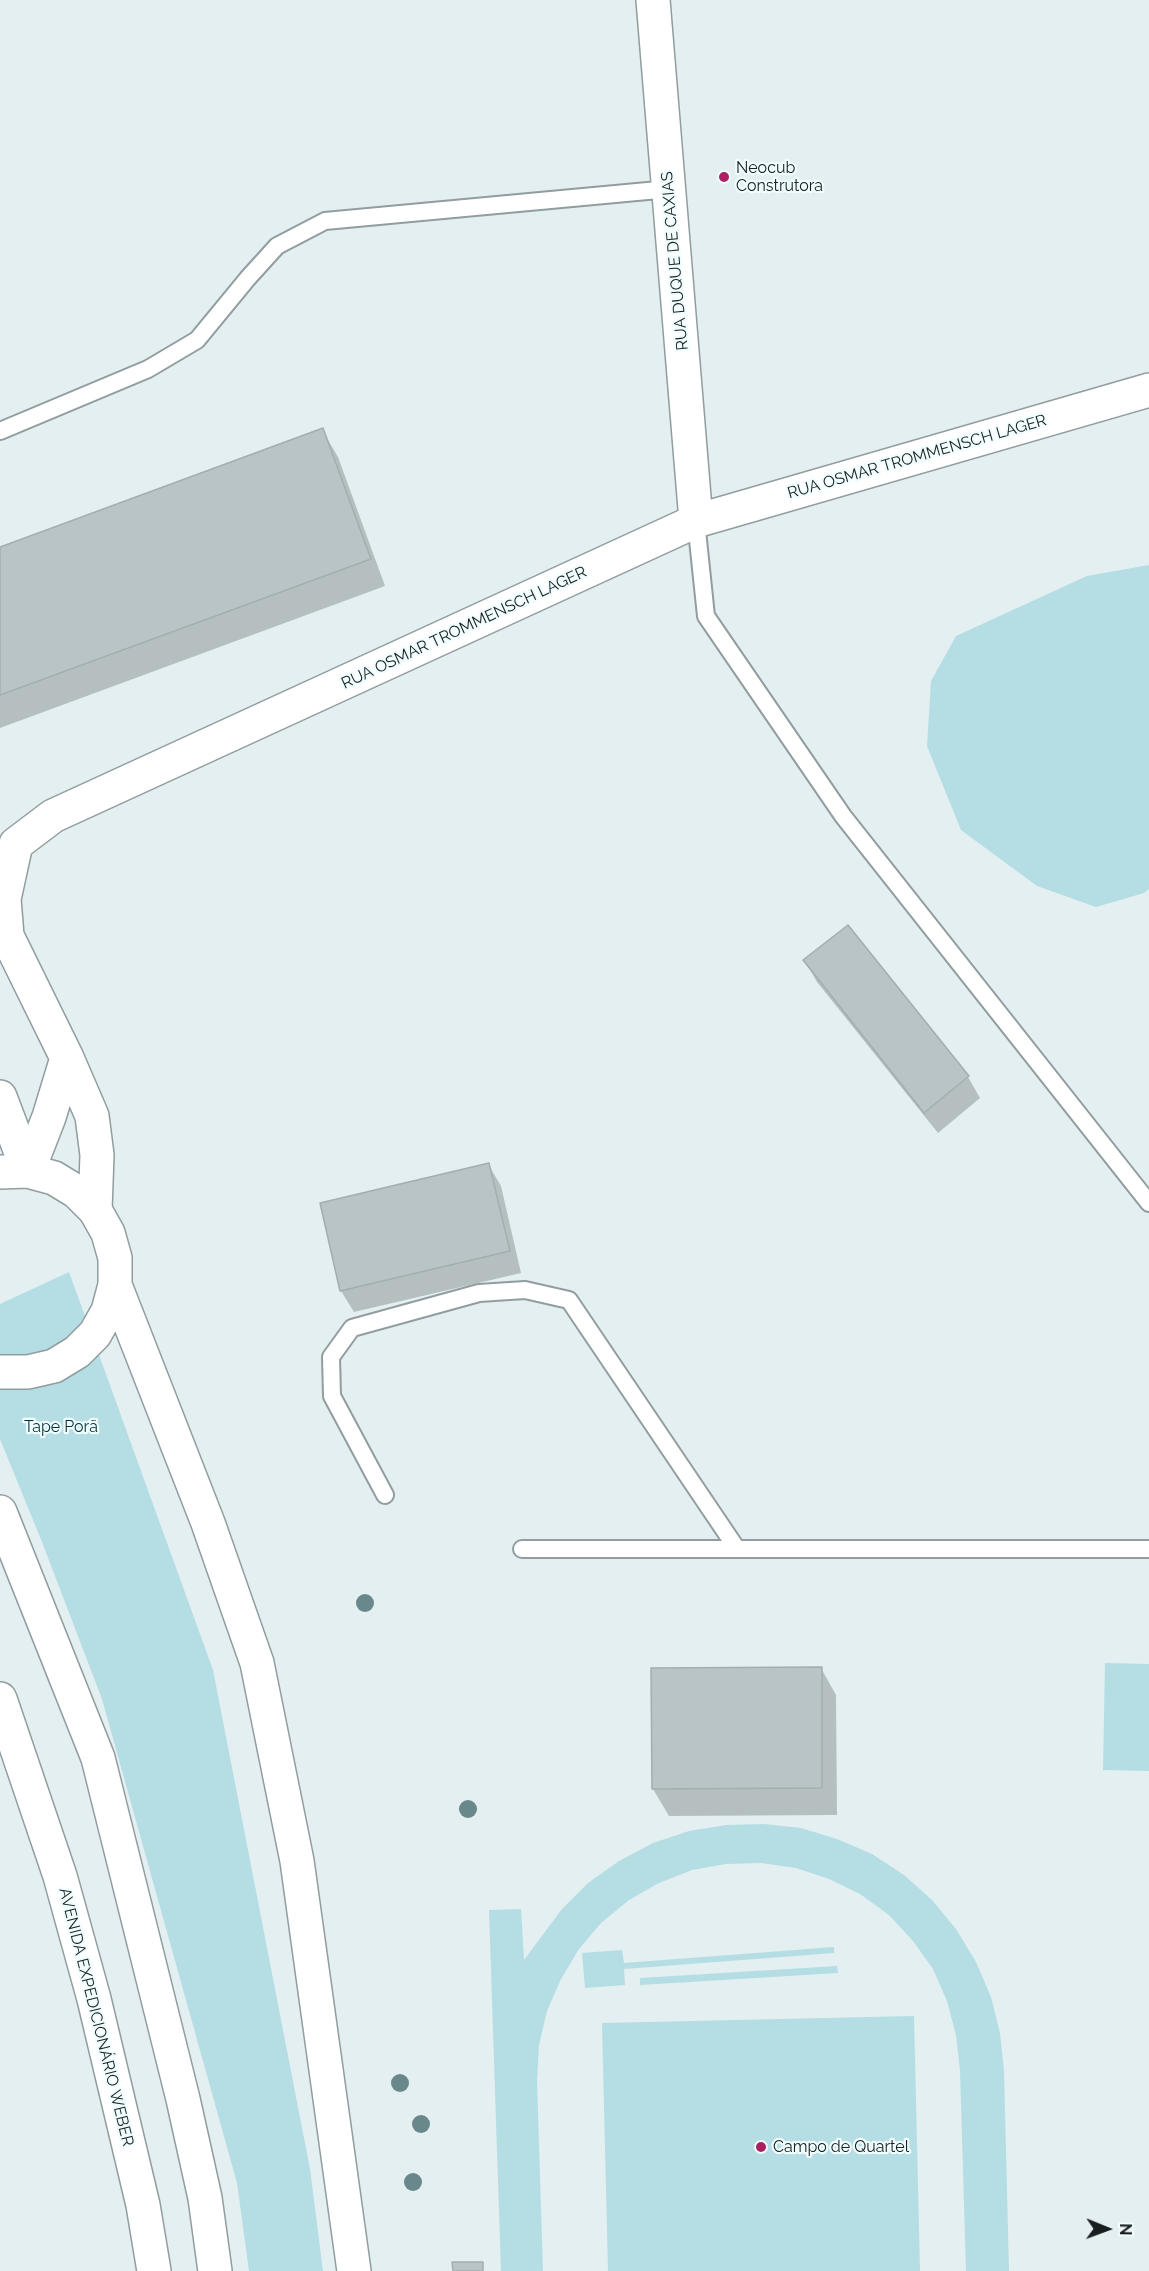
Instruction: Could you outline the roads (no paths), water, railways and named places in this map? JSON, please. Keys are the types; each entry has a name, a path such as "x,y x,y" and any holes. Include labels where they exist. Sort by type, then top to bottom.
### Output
{"main road":[{"name":"RUA DUQUE DE CAXIAS","path":"653,0 696,521"},
{"name":"RUA OSMAR TROMMENSCH LAGER","path":"95,1210 97,1155 92,1116 67,1058 7,936 4,899 16,844 52,816 696,521 1149,390"},
{"path":"14,1172 49,1117 67,1058"},
{"path":"0,1097 14,1172"},
{"path":"0,1372 28,1372 54,1366 77,1352 100,1326 108,1311 115,1285 116,1258 108,1233 95,1210 77,1192 54,1178 14,1172"},
{"path":"115,1285 208,1523 257,1663 297,1860 354,2271"},
{"path":"0,1512 98,1758 183,2098 205,2198 215,2271"},
{"name":"AVENIDA EXPEDICIONÁRIO WEBER","path":"0,1699 60,1876 94,1999 143,2205 154,2271"}],"lane":[{"path":"0,431 148,369 197,340 277,246 326,221 669,189"},
{"path":"696,521 706,616 843,816 1149,1203"},
{"path":"385,1495 333,1396 331,1357 352,1328 479,1293 525,1290 569,1300 737,1549"},
{"path":"522,1549 1149,1549"}],"place":[{"name":"Neocub Construtora","path":"724,177"},
{"name":"Campo de Quartel","path":"761,2147"}],"park label":[{"name":"Tape Porã","path":"61,1427"}]}
